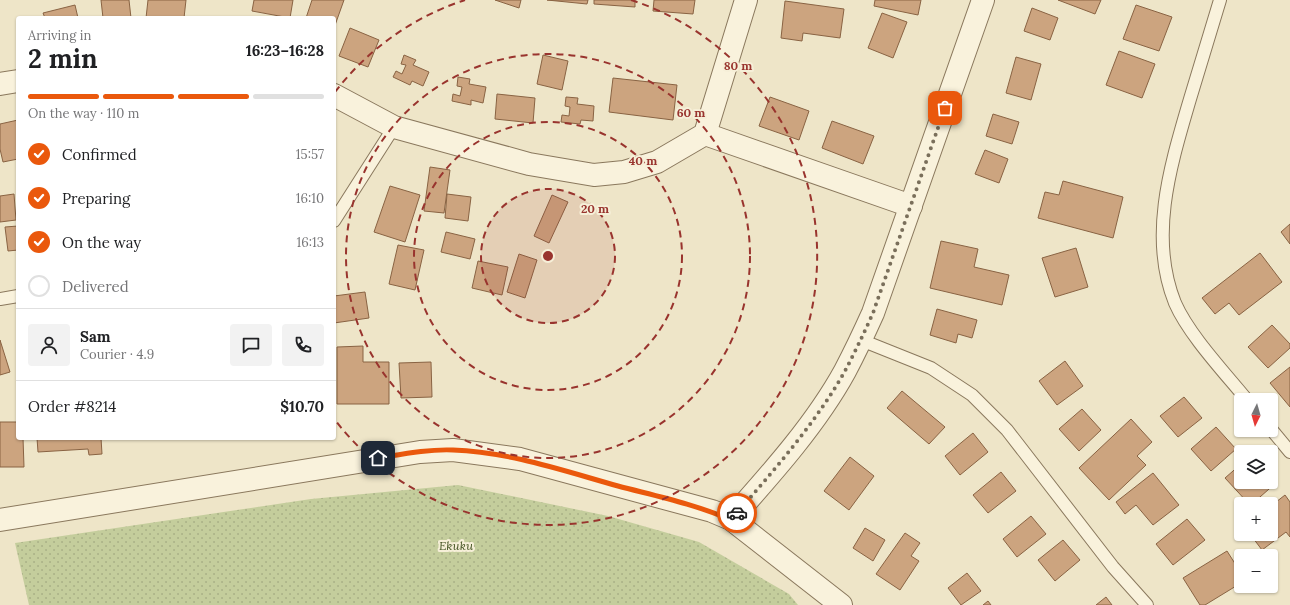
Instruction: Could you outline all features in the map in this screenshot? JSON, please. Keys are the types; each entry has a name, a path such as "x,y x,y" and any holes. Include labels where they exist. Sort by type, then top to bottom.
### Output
{"street":[{"path":"336,97 394,127 529,164 594,175 624,172 657,162 705,134 746,0"},
{"path":"731,520 802,434 844,372 861,340 873,313 983,0"},
{"path":"0,84 16,81"},
{"path":"705,134 911,206"},
{"path":"0,520 378,458 420,452 453,450 520,459 690,505 731,520 841,605"}],"lane":[{"path":"1220,0 1170,165 1162,220 1164,263 1175,303 1198,340 1241,393"},
{"path":"336,218 394,127"},
{"path":"0,300 16,296"},
{"path":"861,340 932,368 972,395 1007,430 1113,567 1147,605"},
{"path":"1278,437 1290,452"}],"green space":[{"name":"Ekuku","path":"458,485 608,516 699,542 789,594 798,605 29,605 15,543 311,499"}],"building":[{"path":"101,0 129,0 131,16 103,16"},
{"path":"148,0 186,0 184,16 146,16"},
{"path":"254,0 293,0 290,16 279,16 252,11"},
{"path":"312,0 344,0 336,22 336,16 307,16"},
{"path":"495,0 521,0 519,8"},
{"path":"547,0 588,0 587,4"},
{"path":"594,0 635,0 635,7 594,4"},
{"path":"654,0 695,0 693,14 653,11"},
{"path":"875,0 921,0 918,15 874,6"},
{"path":"1058,0 1101,0 1095,14"},
{"path":"785,1 844,9 840,38 803,33 802,41 781,38"},
{"path":"75,5 78,16 44,16 43,13"},
{"path":"1136,5 1172,17 1159,51 1123,39"},
{"path":"1032,8 1058,18 1050,40 1024,31"},
{"path":"882,13 907,22 893,58 868,48"},
{"path":"350,28 379,40 368,67 339,56"},
{"path":"1119,51 1155,64 1142,98 1106,85"},
{"path":"404,55 416,60 413,65 429,72 423,86 412,81 410,85 393,77 396,71 402,74 406,65 401,64"},
{"path":"543,55 568,61 562,90 537,84"},
{"path":"1016,57 1041,64 1031,100 1006,93"},
{"path":"458,77 470,79 469,84 486,87 483,103 471,100 471,105 452,101 453,94 460,96 462,87 457,86"},
{"path":"613,78 677,85 673,120 609,112"},
{"path":"497,94 535,98 533,123 495,119"},
{"path":"566,97 578,98 577,104 594,106 593,121 581,120 580,124 561,122 562,115 569,116 570,107 565,106"},
{"path":"770,97 809,111 799,140 759,126"},
{"path":"993,114 1019,122 1012,144 986,136"},
{"path":"16,120 16,159 3,162 0,149 0,124"},
{"path":"832,121 874,136 863,164 822,148"},
{"path":"985,150 1008,159 999,183 975,174"},
{"path":"430,167 450,170 444,213 424,211"},
{"path":"1063,181 1123,197 1113,238 1038,218 1045,192 1059,195"},
{"path":"390,186 420,195 405,242 374,232"},
{"path":"14,194 16,220 0,222 0,196"},
{"path":"447,194 471,197 468,221 445,218"},
{"path":"552,195 568,202 549,243 534,236"},
{"path":"1290,224 1290,244 1281,232"},
{"path":"16,226 16,250 8,251 5,227"},
{"path":"446,232 475,239 470,259 441,252"},
{"path":"941,241 978,249 974,267 1009,275 1002,305 930,288"},
{"path":"398,245 424,250 415,290 389,284"},
{"path":"1076,248 1088,287 1055,297 1042,258"},
{"path":"1260,253 1282,282 1239,315 1229,303 1215,314 1202,298"},
{"path":"519,254 537,260 525,298 507,292"},
{"path":"478,261 508,267 502,295 472,288"},
{"path":"365,292 369,318 336,323 336,296"},
{"path":"937,309 977,320 972,338 958,334 956,343 930,335"},
{"path":"1272,325 1290,344 1290,348 1268,368 1248,347"},
{"path":"0,340 10,372 0,375"},
{"path":"363,346 363,362 389,362 389,404 337,404 337,347"},
{"path":"1065,361 1083,386 1057,405 1039,381"},
{"path":"431,362 432,397 401,398 399,363"},
{"path":"1290,367 1290,407 1270,383"},
{"path":"902,391 945,427 929,444 887,408"},
{"path":"1184,397 1202,418 1178,437 1160,416"},
{"path":"1082,409 1101,430 1079,451 1059,429"},
{"path":"1131,419 1152,442 1137,456 1146,465 1109,500 1079,468"},
{"path":"0,422 16,422 16,440 23,440 24,467 0,467"},
{"path":"1216,427 1234,447 1234,451 1211,471 1191,449"},
{"path":"973,433 988,452 960,475 945,456"},
{"path":"37,440 101,440 102,454 89,455 88,449 38,452"},
{"path":"850,457 874,476 849,510 824,491"},
{"path":"1234,470 1234,488 1225,478"},
{"path":"1001,472 1016,491 988,513 973,495"},
{"path":"1153,473 1179,505 1153,525 1136,505 1125,514 1116,502"},
{"path":"1235,489 1269,489 1260,497 1243,497"},
{"path":"1285,495 1290,502 1290,537 1286,532 1278,538 1278,500"},
{"path":"1031,516 1046,534 1017,557 1003,539"},
{"path":"1187,519 1205,540 1173,565 1156,544"},
{"path":"865,528 885,540 873,561 853,548"},
{"path":"905,533 920,543 911,556 919,561 900,590 876,574"},
{"path":"1063,540 1080,560 1055,581 1038,560"},
{"path":"1255,541 1274,541 1263,549 1261,549"},
{"path":"1227,551 1234,562 1234,587 1205,605 1200,605 1183,578"},
{"path":"967,573 981,591 961,605 948,588"},
{"path":"1106,597 1112,605 1096,605"},
{"path":"988,601 991,605 983,605"}],"way so far":[{"path":"737,513 802,434 844,372 861,340 873,313 945,108"}],"route":[{"path":"378,458 420,452 453,450 491,454 520,459 712,511 731,520 737,513"}]}
